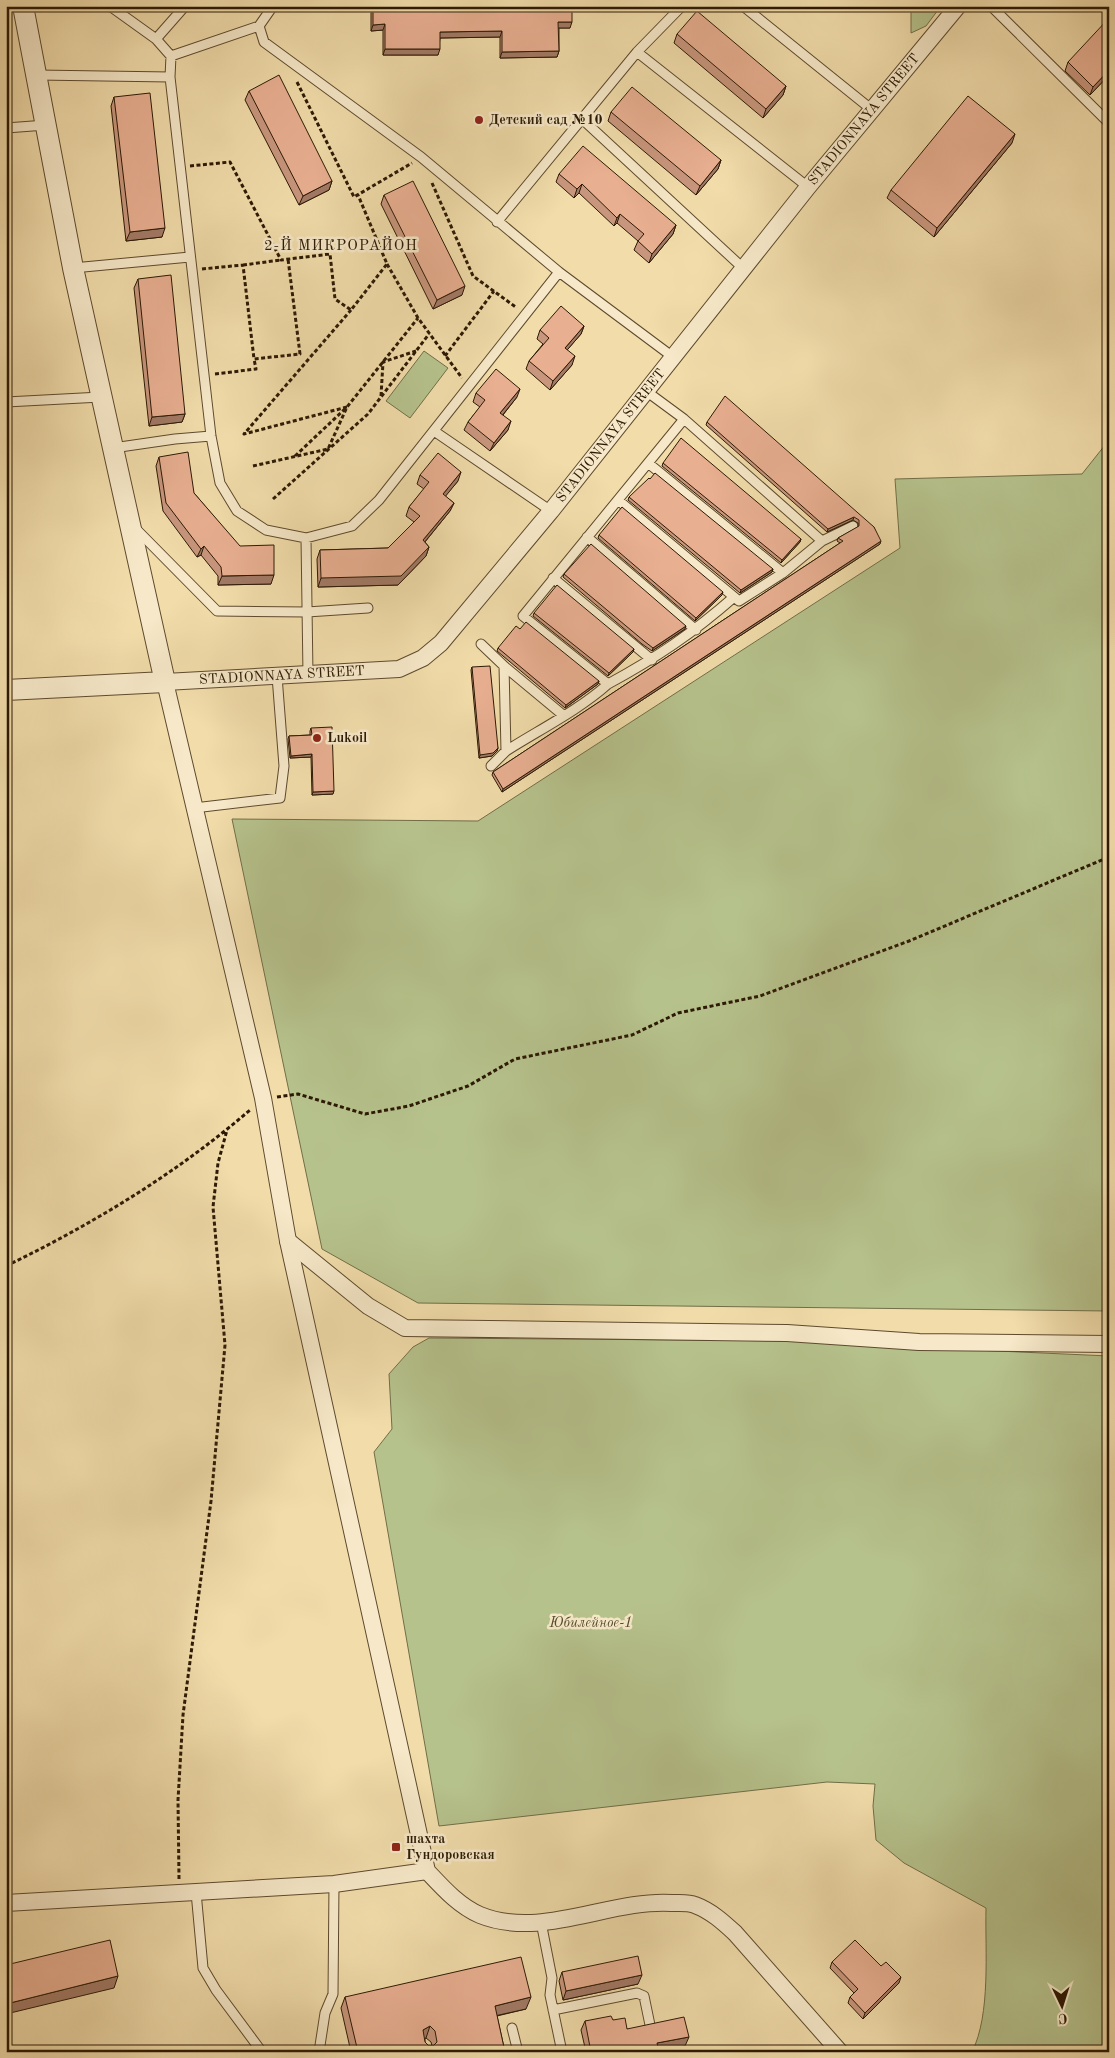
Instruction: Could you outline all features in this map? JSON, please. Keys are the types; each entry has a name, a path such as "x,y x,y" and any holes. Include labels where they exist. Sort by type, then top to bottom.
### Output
{"street":[{"path":"23,6 73,268 260,1101 288,1241 427,1871 456,1900 480,1915 505,1922 541,1922 656,1902 694,1904 716,1916 736,1933 840,2052"},
{"name":"STADIONNAYA STREET","path":"165,682 399,669 423,658 447,636 551,511 808,187 958,6"},
{"path":"6,690 165,682"},
{"path":"288,1241 368,1306 405,1328 778,1333 919,1342 1109,1344"},
{"path":"6,1903 334,1884 427,1871"}],"lane":[{"path":"110,6 156,39 171,56 170,77 191,270 211,436 220,483 238,511 266,530 306,538 352,526 379,500 559,272"},
{"path":"156,39 185,6"},
{"path":"171,56 259,26 273,6"},
{"path":"497,222 637,52 682,6"},
{"path":"743,6 871,109"},
{"path":"991,6 1109,124"},
{"path":"259,26 264,42 420,157 559,272 673,357"},
{"path":"637,52 808,187"},
{"path":"37,75 170,77"},
{"path":"581,118 744,269"},
{"path":"6,128 46,125"},
{"path":"73,268 190,257"},
{"path":"646,391 684,419 822,541"},
{"path":"6,402 102,397"},
{"path":"608,684 523,616 684,419"},
{"path":"434,431 551,511"},
{"path":"113,448 211,436"},
{"path":"648,462 783,573"},
{"path":"618,500 739,601 783,573 822,541 853,526"},
{"path":"130,523 217,611 307,612 368,608"},
{"path":"587,537 696,630"},
{"path":"306,538 308,674"},
{"path":"553,578 652,660"},
{"path":"491,766 506,751 563,715 586,704 608,684 652,660 696,630 734,596"},
{"path":"481,644 504,666 563,715"},
{"path":"504,666 506,751"},
{"path":"194,808 280,798 284,766 276,676"},
{"path":"319,2052 325,2013 333,1994 334,1884"},
{"path":"196,1892 202,1968 262,2052"},
{"path":"541,1922 552,1978 550,1995 562,2052"},
{"path":"553,2010 638,1993 644,1996 650,2025"},
{"path":"512,2028 518,2052"}],"path":[{"path":"285,57 354,197 420,157 473,276 526,314"},
{"path":"180,167 230,162 281,260"},
{"path":"358,195 387,264 418,318 468,387"},
{"path":"191,270 330,254 335,299 351,310"},
{"path":"254,359 300,354 288,259"},
{"path":"204,375 256,369 243,264"},
{"path":"347,407 244,434 351,310 387,264"},
{"path":"445,356 494,291"},
{"path":"295,456 347,407 418,318"},
{"path":"272,499 368,414 429,334"},
{"path":"383,362 417,351"},
{"path":"380,397 383,362"},
{"path":"328,449 347,407"},
{"path":"253,466 328,449"},
{"path":"6,1266 56,1242 150,1186 227,1130 260,1101 298,1094 365,1114 409,1106 468,1086 515,1059 632,1035 678,1013 760,996 908,941 1109,857"},
{"path":"179,1893 178,1800 183,1715 211,1501 225,1344 213,1207 218,1163 227,1130"}],"green space":[{"path":"911,6 941,6 926,26 911,33"},
{"path":"424,351 448,368 410,418 386,401"},
{"path":"1109,440 1109,1311 418,1303 322,1249 232,819 478,821 900,548 895,479 1082,474"},
{"name":"Юбилейное-1","path":"429,1338 812,1341 1109,1356 1109,2052 972,2052 978,2037 985,2001 986,1908 904,1863 876,1840 873,1806 875,1784 827,1782 439,1826 374,1452 392,1429 389,1374 413,1347"}],"building":[{"path":"560,6 560,9 572,9 572,22 558,22 559,51 502,52 502,31 440,32 440,49 385,49 385,24 373,25 373,7"},
{"path":"697,11 786,86 766,109 677,34"},
{"path":"1109,18 1109,70 1093,87 1068,62"},
{"path":"279,75 332,181 303,196 249,91"},
{"path":"632,87 721,160 700,186 611,112"},
{"path":"150,93 165,228 130,232 114,97"},
{"path":"968,96 1015,134 937,228 891,190"},
{"path":"583,146 676,225 652,254 638,241 644,234 620,214 617,218 582,184 577,189 559,174"},
{"path":"413,181 465,286 437,300 384,195"},
{"path":"171,275 185,414 152,417 138,279"},
{"path":"561,306 584,326 565,348 575,356 553,381 529,361 549,338 540,330"},
{"path":"496,369 520,389 500,413 511,421 494,443 468,422 485,400 476,393"},
{"path":"725,396 874,527 881,541 503,789 493,772 843,541 838,538 859,526 859,520 854,517 828,529 707,422"},
{"path":"681,438 801,539 782,560 663,463"},
{"path":"188,452 194,493 240,546 274,545 274,575 222,576 221,567 204,546 201,549 166,503 159,457"},
{"path":"438,453 461,472 443,494 454,503 423,540 429,547 401,576 321,578 320,550 388,548 420,516 409,507 429,482 420,475"},
{"path":"655,473 773,569 741,590 629,497"},
{"path":"622,507 723,592 696,618 599,535"},
{"path":"591,544 686,626 653,648 564,574"},
{"path":"557,585 634,649 609,673 534,613"},
{"path":"526,622 599,681 566,705 498,648 516,626 520,629"},
{"path":"490,666 498,748 493,753 480,755 472,667"},
{"path":"332,727 334,791 313,792 312,754 291,756 289,736 312,735 311,728"},
{"path":"110,1940 118,1976 6,2004 6,1965"},
{"path":"855,1940 881,1966 886,1962 901,1977 865,2013 850,1997 858,1989 832,1962"},
{"path":"638,1956 642,1975 566,1991 562,1972"},
{"path":"521,1957 531,1997 495,2006 505,2052 358,2052 345,1997","holes":["430,2026 435,2031 437,2042 433,2046 429,2046 425,2042 423,2030"]},
{"path":"611,2016 613,2020 625,2018 627,2029 684,2017 689,2037 657,2043 659,2052 591,2052 585,2021"}],"place":[{"name":"Детский сад №10","path":"479,120"},
{"name":"Lukoil","path":"317,738"},
{"name":"шахта Гундоровская","path":"396,1847"}],"district":[{"name":"2-Й МИКРОРАЙОН","path":"341,246"}]}
